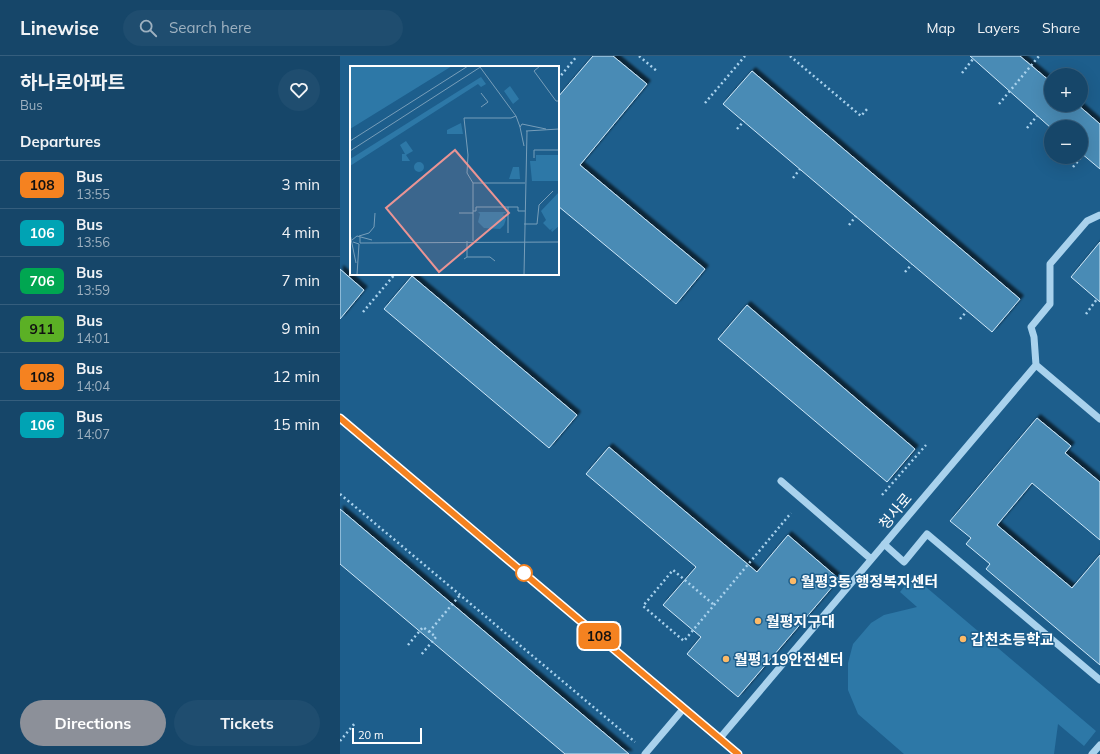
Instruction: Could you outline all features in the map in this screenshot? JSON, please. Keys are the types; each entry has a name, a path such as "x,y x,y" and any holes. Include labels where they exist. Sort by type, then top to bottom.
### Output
{"street":[{"path":"1100,215 1087,221 1050,264 1050,304 1031,327 1034,337 1036,365 1100,419"},
{"name":"청사로","path":"720,738 1036,365"},
{"path":"340,418 738,754"},
{"path":"781,481 871,559"},
{"path":"884,544 904,562 928,534 1100,680"},
{"path":"645,754 684,708"},
{"path":"1092,754 1100,745"}],"path":[{"path":"559,78 577,56"},
{"path":"639,56 658,72"},
{"path":"706,103 745,56"},
{"path":"790,56 861,116 868,108"},
{"path":"999,104 1039,56"},
{"path":"962,73 973,59"},
{"path":"1027,128 1037,116"},
{"path":"737,129 744,121"},
{"path":"793,178 800,169"},
{"path":"849,225 856,216"},
{"path":"905,272 912,264"},
{"path":"363,312 394,275"},
{"path":"1086,314 1097,299"},
{"path":"960,319 967,311"},
{"path":"882,495 926,445"},
{"path":"340,494 638,744"},
{"path":"713,604 673,570 642,606 684,641 713,604 791,513"},
{"path":"429,632 460,595"},
{"path":"408,644 423,627 436,637 421,655"},
{"path":"340,741 355,723"}],"shaded area":[{"path":"913,576 1096,731 1084,746 1058,724 1054,754 904,754 858,714 848,690 848,663 853,644 871,623 884,615 917,607 900,592"}],"building":[{"path":"593,56 613,56 647,84 580,165 705,269 676,304 559,207 559,96"},
{"path":"970,56 1020,56 1044,76 1044,112 1086,112 1100,124 1100,169 1088,159 1088,120 1044,120 1044,122"},
{"path":"752,71 1020,299 992,332 723,104"},
{"path":"1100,242 1100,302 1071,277"},
{"path":"340,269 364,290 340,319"},
{"path":"412,276 577,415 549,448 384,309"},
{"path":"747,305 915,449 887,482 718,339"},
{"path":"1037,418 1071,446 1065,453 1100,482 1100,540 1032,483 997,525 1072,588 1100,555 1100,665 986,569 990,564 966,544 971,538 950,521"},
{"path":"609,447 757,572 788,535 839,579 738,697 687,654 701,637 663,605 696,567 586,474"},
{"path":"340,509 629,754 565,754 340,564"}],"bus line":[{"name":"108","path":"340,418 738,754"}],"place":[{"name":"월평3동 행정복지센터","path":"793,581"},
{"name":"월평지구대","path":"758,621"},
{"name":"갑천초등학교","path":"963,639"},
{"name":"월평119안전센터","path":"726,659"}]}
